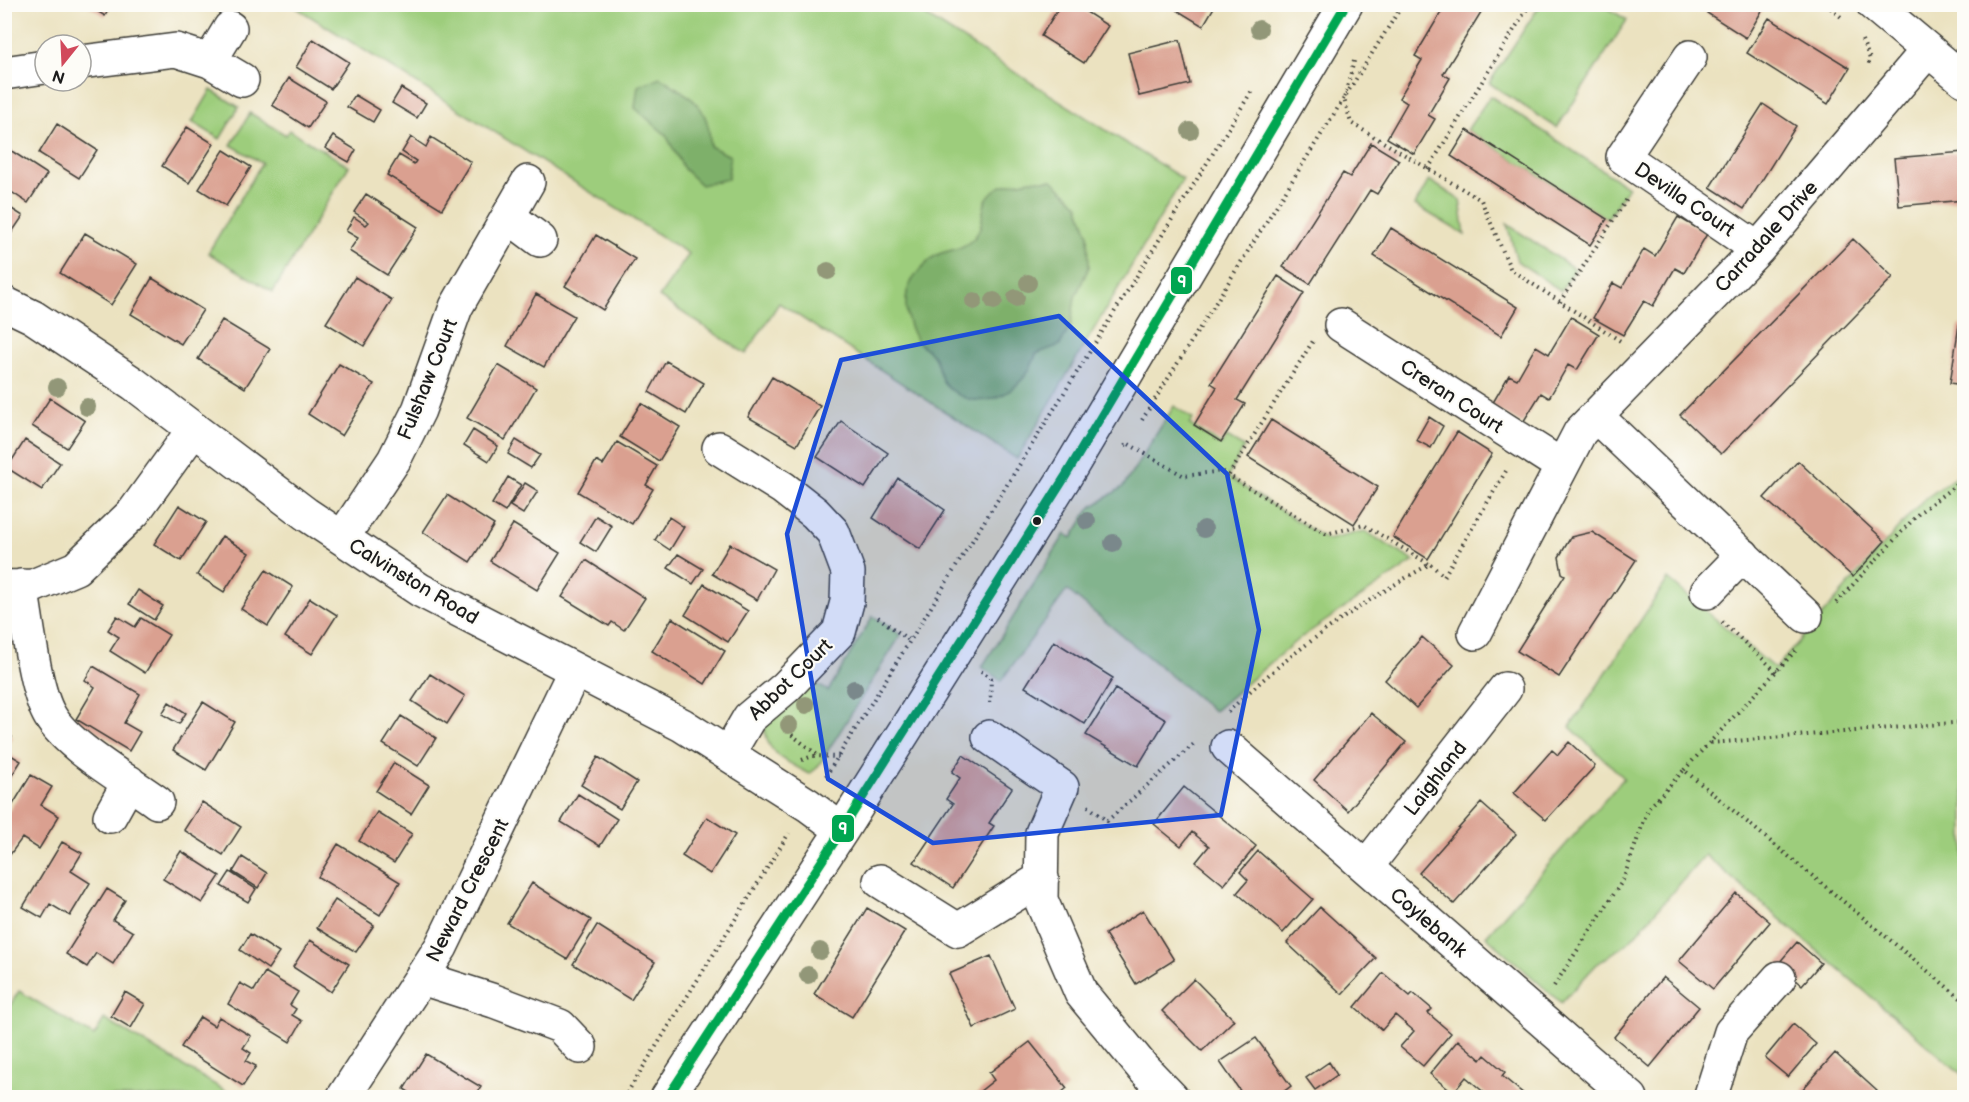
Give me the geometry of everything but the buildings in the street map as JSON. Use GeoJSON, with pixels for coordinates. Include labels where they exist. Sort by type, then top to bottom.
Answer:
{"type":"FeatureCollection","features":[{"type":"Feature","properties":{"kind":"street"},"geometry":{"type":"LineString","coordinates":[[667,1098],[842,830],[1065,477],[1346,4]]}},
{"type":"Feature","properties":{"kind":"street"},"geometry":{"type":"LineString","coordinates":[[1873,4],[1965,80]]}},
{"type":"Feature","properties":{"kind":"street"},"geometry":{"type":"LineString","coordinates":[[210,61],[230,28]]}},
{"type":"Feature","properties":{"kind":"street"},"geometry":{"type":"LineString","coordinates":[[93,60],[176,50],[210,61],[242,80]]}},
{"type":"Feature","properties":{"kind":"street","name":"Carradale Drive"},"geometry":{"type":"LineString","coordinates":[[1475,633],[1580,432],[1758,249],[1928,50]]}},
{"type":"Feature","properties":{"kind":"street","name":"Devilla Court"},"geometry":{"type":"LineString","coordinates":[[1690,57],[1623,157],[1758,249]]}},
{"type":"Feature","properties":{"kind":"street"},"geometry":{"type":"LineString","coordinates":[[4,73],[33,69]]}},
{"type":"Feature","properties":{"kind":"street","name":"Fulshaw Court"},"geometry":{"type":"LineString","coordinates":[[342,538],[394,460],[419,411],[456,307],[528,182]]}},
{"type":"Feature","properties":{"kind":"street"},"geometry":{"type":"LineString","coordinates":[[509,217],[540,240]]}},
{"type":"Feature","properties":{"kind":"street","name":"Calvinston Road"},"geometry":{"type":"LineString","coordinates":[[4,303],[33,317],[116,372],[342,538],[420,590],[574,672],[682,725],[808,805],[842,830]]}},
{"type":"Feature","properties":{"kind":"street","name":"Creran Court"},"geometry":{"type":"LineString","coordinates":[[1341,325],[1562,466]]}},
{"type":"Feature","properties":{"kind":"street"},"geometry":{"type":"LineString","coordinates":[[1596,416],[1806,616]]}},
{"type":"Feature","properties":{"kind":"street"},"geometry":{"type":"LineString","coordinates":[[157,802],[72,741],[49,716],[13,587],[33,586],[76,568],[134,512],[194,429]]}},
{"type":"Feature","properties":{"kind":"street","name":"Abbot Court"},"geometry":{"type":"LineString","coordinates":[[719,448],[783,488],[815,513],[833,532],[848,572],[847,602],[839,632],[786,687],[749,717],[728,754]]}},
{"type":"Feature","properties":{"kind":"street"},"geometry":{"type":"LineString","coordinates":[[1707,592],[1743,555]]}},
{"type":"Feature","properties":{"kind":"street","name":"Neward Crescent"},"geometry":{"type":"LineString","coordinates":[[343,1098],[441,947],[574,672]]}},
{"type":"Feature","properties":{"kind":"street","name":"Laighland"},"geometry":{"type":"LineString","coordinates":[[1366,867],[1505,689]]}},
{"type":"Feature","properties":{"kind":"street"},"geometry":{"type":"LineString","coordinates":[[989,737],[1062,787],[1042,833],[1041,900],[1082,993],[1143,1068],[1172,1098]]}},
{"type":"Feature","properties":{"kind":"street","name":"Coylebank"},"geometry":{"type":"LineString","coordinates":[[1228,747],[1630,1098]]}},
{"type":"Feature","properties":{"kind":"street"},"geometry":{"type":"LineString","coordinates":[[110,816],[129,782]]}},
{"type":"Feature","properties":{"kind":"street"},"geometry":{"type":"LineString","coordinates":[[880,881],[958,930],[1042,878]]}},
{"type":"Feature","properties":{"kind":"street"},"geometry":{"type":"LineString","coordinates":[[422,978],[494,1001],[560,1026],[580,1047]]}},
{"type":"Feature","properties":{"kind":"street"},"geometry":{"type":"LineString","coordinates":[[1710,1098],[1731,1032],[1779,978]]}},
{"type":"Feature","properties":{"kind":"path"},"geometry":{"type":"LineString","coordinates":[[1140,423],[1403,4]]}},
{"type":"Feature","properties":{"kind":"path"},"geometry":{"type":"LineString","coordinates":[[1428,169],[1530,4]]}},
{"type":"Feature","properties":{"kind":"path"},"geometry":{"type":"LineString","coordinates":[[1354,60],[1344,99],[1351,123],[1481,200],[1511,270],[1630,347]]}},
{"type":"Feature","properties":{"kind":"path"},"geometry":{"type":"LineString","coordinates":[[624,1098],[1258,81]]}},
{"type":"Feature","properties":{"kind":"path"},"geometry":{"type":"LineString","coordinates":[[1560,302],[1644,172]]}},
{"type":"Feature","properties":{"kind":"path"},"geometry":{"type":"LineString","coordinates":[[1229,475],[1328,317],[1341,325]]}},
{"type":"Feature","properties":{"kind":"path"},"geometry":{"type":"LineString","coordinates":[[1122,451],[1133,433]]}},
{"type":"Feature","properties":{"kind":"path"},"geometry":{"type":"LineString","coordinates":[[1127,443],[1184,476],[1221,471],[1326,534],[1364,525],[1430,564]]}},
{"type":"Feature","properties":{"kind":"path"},"geometry":{"type":"LineString","coordinates":[[1707,592],[1699,601],[1777,672]]}},
{"type":"Feature","properties":{"kind":"path"},"geometry":{"type":"LineString","coordinates":[[954,651],[991,678],[989,737]]}},
{"type":"Feature","properties":{"kind":"path"},"geometry":{"type":"LineString","coordinates":[[759,709],[820,757]]}},
{"type":"Feature","properties":{"kind":"path"},"geometry":{"type":"LineString","coordinates":[[1710,743],[1965,722]]}},
{"type":"Feature","properties":{"kind":"path"},"geometry":{"type":"LineString","coordinates":[[1536,1014],[1623,880],[1648,809],[1684,770],[1965,1001]]}},
{"type":"Feature","properties":{"kind":"highlighted area"},"geometry":{"type":"Polygon","coordinates":[[[1059,316],[1227,474],[1259,630],[1221,815],[933,843],[828,779],[787,534],[841,360],[1059,316]]]}},
{"type":"Feature","properties":{"kind":"green space"},"geometry":{"type":"Polygon","coordinates":[[[292,5],[909,5],[1183,179],[1017,459],[779,303],[746,354],[659,297],[689,254],[292,5]]]}},
{"type":"Feature","properties":{"kind":"green space"},"geometry":{"type":"Polygon","coordinates":[[[1540,5],[1603,5],[1627,20],[1557,128],[1489,83],[1540,5]]]}},
{"type":"Feature","properties":{"kind":"green space"},"geometry":{"type":"Polygon","coordinates":[[[660,77],[690,97],[703,112],[707,121],[710,146],[730,156],[728,179],[701,185],[684,169],[666,135],[635,108],[638,86],[660,77]]]}},
{"type":"Feature","properties":{"kind":"green space"},"geometry":{"type":"Polygon","coordinates":[[[211,90],[239,107],[220,139],[192,122],[211,90]]]}},
{"type":"Feature","properties":{"kind":"green space"},"geometry":{"type":"Polygon","coordinates":[[[1490,96],[1628,187],[1607,219],[1467,130],[1490,96]]]}},
{"type":"Feature","properties":{"kind":"green space"},"geometry":{"type":"Polygon","coordinates":[[[250,113],[286,135],[289,130],[349,166],[273,292],[208,253],[262,163],[231,145],[250,113]]]}},
{"type":"Feature","properties":{"kind":"green space"},"geometry":{"type":"Polygon","coordinates":[[[1031,180],[1052,180],[1078,204],[1088,234],[1089,267],[1075,297],[1071,325],[1060,345],[1036,354],[1022,380],[1011,390],[998,397],[971,400],[945,384],[933,355],[916,339],[907,317],[907,293],[915,276],[932,258],[960,248],[972,240],[980,227],[986,201],[996,189],[1003,185],[1031,180]]]}},
{"type":"Feature","properties":{"kind":"green space"},"geometry":{"type":"Polygon","coordinates":[[[1429,180],[1460,200],[1465,235],[1415,205],[1429,180]]]}},
{"type":"Feature","properties":{"kind":"green space"},"geometry":{"type":"Polygon","coordinates":[[[1507,224],[1575,269],[1561,291],[1517,261],[1507,224]]]}},
{"type":"Feature","properties":{"kind":"green space"},"geometry":{"type":"Polygon","coordinates":[[[1174,406],[1193,419],[1190,425],[1221,445],[1227,437],[1244,447],[1228,477],[1327,540],[1365,531],[1414,561],[1296,641],[1214,711],[1067,590],[1001,681],[982,667],[1065,534],[1072,538],[1090,508],[1123,487],[1174,406]]]}},
{"type":"Feature","properties":{"kind":"green space"},"geometry":{"type":"Polygon","coordinates":[[[1964,471],[1964,1076],[1705,855],[1630,941],[1596,965],[1561,1003],[1486,936],[1624,778],[1570,727],[1668,579],[1775,669],[1922,501],[1964,471]]]}},
{"type":"Feature","properties":{"kind":"green space"},"geometry":{"type":"Polygon","coordinates":[[[873,616],[901,635],[817,768],[809,774],[784,760],[773,750],[765,735],[764,724],[813,682],[828,691],[873,616]]]}},
{"type":"Feature","properties":{"kind":"green space"},"geometry":{"type":"Polygon","coordinates":[[[19,991],[94,1036],[104,1019],[236,1097],[5,1097],[5,1013],[19,991]]]}},
{"type":"Feature","properties":{"kind":"transit line","name":"9"},"geometry":{"type":"LineString","coordinates":[[667,1098],[842,830],[1065,477],[1346,4]]}}]}
